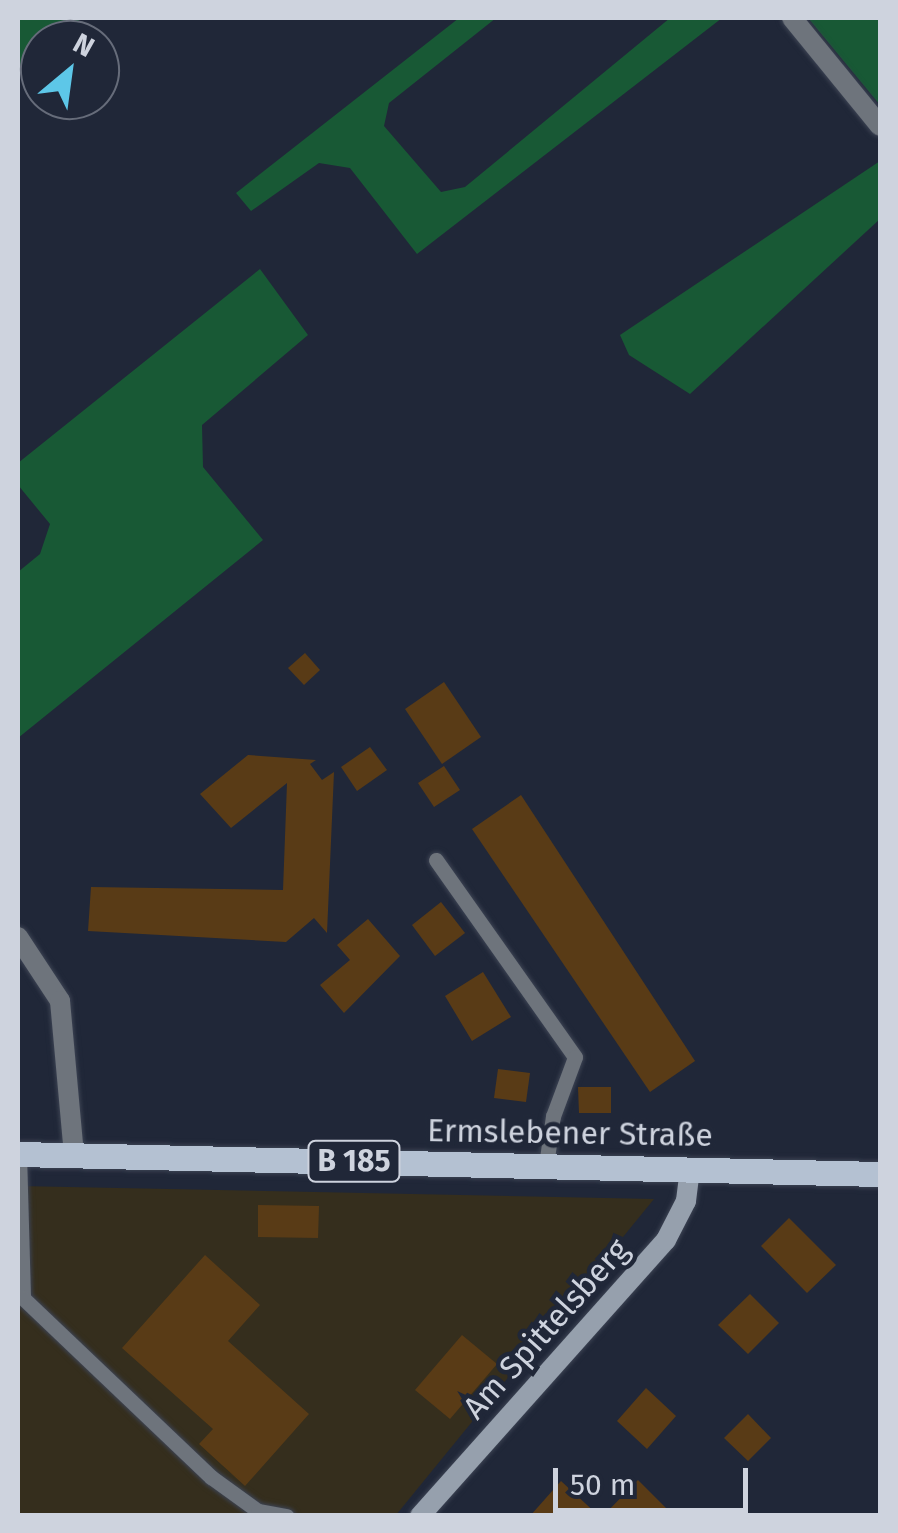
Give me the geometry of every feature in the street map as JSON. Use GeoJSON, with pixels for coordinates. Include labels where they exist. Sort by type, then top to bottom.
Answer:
{"type":"FeatureCollection","features":[{"type":"Feature","properties":{"kind":"main road","name":"Ermslebener Straße"},"geometry":{"type":"LineString","coordinates":[[18,1154],[880,1174]]}},
{"type":"Feature","properties":{"kind":"main road","name":"Am Spittelsberg"},"geometry":{"type":"LineString","coordinates":[[420,1516],[666,1240],[686,1201],[690,1168]]}},
{"type":"Feature","properties":{"kind":"street"},"geometry":{"type":"LineString","coordinates":[[792,18],[880,126]]}},
{"type":"Feature","properties":{"kind":"street"},"geometry":{"type":"LineString","coordinates":[[18,937],[60,1000],[74,1156]]}},
{"type":"Feature","properties":{"kind":"lane"},"geometry":{"type":"LineString","coordinates":[[436,860],[576,1057],[553,1116],[546,1165]]}},
{"type":"Feature","properties":{"kind":"lane"},"geometry":{"type":"LineString","coordinates":[[18,1154],[20,1301],[211,1476],[258,1511],[288,1516]]}},
{"type":"Feature","properties":{"kind":"shaded area"},"geometry":{"type":"Polygon","coordinates":[[[18,1186],[654,1199],[396,1515],[18,1516],[18,1186]]]}},
{"type":"Feature","properties":{"kind":"green space"},"geometry":{"type":"Polygon","coordinates":[[[18,18],[82,18],[20,20],[18,68],[18,18]]]}},
{"type":"Feature","properties":{"kind":"green space"},"geometry":{"type":"Polygon","coordinates":[[[459,18],[496,18],[389,103],[384,126],[441,192],[465,187],[670,18],[722,18],[417,254],[350,168],[319,163],[251,211],[236,193],[459,18]]]}},
{"type":"Feature","properties":{"kind":"green space"},"geometry":{"type":"Polygon","coordinates":[[[808,18],[880,18],[880,105],[808,18]]]}},
{"type":"Feature","properties":{"kind":"green space"},"geometry":{"type":"Polygon","coordinates":[[[880,161],[880,219],[690,394],[629,355],[620,335],[880,161]]]}},
{"type":"Feature","properties":{"kind":"green space"},"geometry":{"type":"Polygon","coordinates":[[[260,269],[308,335],[202,425],[203,467],[263,540],[18,738],[18,572],[40,554],[50,524],[18,485],[18,463],[260,269]]]}},
{"type":"Feature","properties":{"kind":"building"},"geometry":{"type":"Polygon","coordinates":[[[305,653],[320,670],[304,685],[288,668],[305,653]]]}},
{"type":"Feature","properties":{"kind":"building"},"geometry":{"type":"Polygon","coordinates":[[[444,682],[481,737],[442,764],[405,709],[444,682]]]}},
{"type":"Feature","properties":{"kind":"building"},"geometry":{"type":"Polygon","coordinates":[[[370,747],[387,770],[357,791],[341,767],[370,747]]]}},
{"type":"Feature","properties":{"kind":"building"},"geometry":{"type":"Polygon","coordinates":[[[248,755],[316,760],[310,764],[322,780],[334,772],[327,933],[314,918],[286,942],[88,931],[91,887],[283,890],[287,783],[231,828],[200,794],[248,755]]]}},
{"type":"Feature","properties":{"kind":"building"},"geometry":{"type":"Polygon","coordinates":[[[444,766],[460,790],[434,807],[418,783],[444,766]]]}},
{"type":"Feature","properties":{"kind":"building"},"geometry":{"type":"Polygon","coordinates":[[[521,795],[695,1061],[650,1092],[472,829],[521,795]]]}},
{"type":"Feature","properties":{"kind":"building"},"geometry":{"type":"Polygon","coordinates":[[[441,902],[465,933],[435,956],[412,925],[441,902]]]}},
{"type":"Feature","properties":{"kind":"building"},"geometry":{"type":"Polygon","coordinates":[[[368,919],[400,956],[344,1013],[320,985],[350,960],[337,945],[368,919]]]}},
{"type":"Feature","properties":{"kind":"building"},"geometry":{"type":"Polygon","coordinates":[[[483,972],[511,1017],[472,1041],[445,996],[483,972]]]}},
{"type":"Feature","properties":{"kind":"building"},"geometry":{"type":"Polygon","coordinates":[[[498,1069],[530,1073],[526,1102],[494,1098],[498,1069]]]}},
{"type":"Feature","properties":{"kind":"building"},"geometry":{"type":"Polygon","coordinates":[[[578,1087],[611,1087],[611,1113],[579,1113],[578,1087]]]}},
{"type":"Feature","properties":{"kind":"building"},"geometry":{"type":"Polygon","coordinates":[[[258,1205],[319,1206],[318,1238],[258,1237],[258,1205]]]}},
{"type":"Feature","properties":{"kind":"building"},"geometry":{"type":"Polygon","coordinates":[[[789,1218],[836,1265],[807,1293],[761,1246],[789,1218]]]}},
{"type":"Feature","properties":{"kind":"building"},"geometry":{"type":"Polygon","coordinates":[[[205,1255],[260,1305],[228,1341],[309,1414],[245,1486],[199,1444],[213,1429],[122,1348],[205,1255]]]}},
{"type":"Feature","properties":{"kind":"building"},"geometry":{"type":"Polygon","coordinates":[[[750,1294],[779,1323],[748,1354],[718,1325],[750,1294]]]}},
{"type":"Feature","properties":{"kind":"building"},"geometry":{"type":"Polygon","coordinates":[[[462,1335],[497,1364],[450,1419],[415,1390],[462,1335]]]}},
{"type":"Feature","properties":{"kind":"building"},"geometry":{"type":"Polygon","coordinates":[[[646,1388],[676,1416],[647,1449],[617,1421],[646,1388]]]}},
{"type":"Feature","properties":{"kind":"building"},"geometry":{"type":"Polygon","coordinates":[[[748,1414],[771,1438],[748,1461],[724,1438],[748,1414]]]}},
{"type":"Feature","properties":{"kind":"building"},"geometry":{"type":"Polygon","coordinates":[[[638,1480],[674,1516],[603,1516],[638,1480]]]}},
{"type":"Feature","properties":{"kind":"building"},"geometry":{"type":"Polygon","coordinates":[[[561,1481],[599,1516],[530,1516],[561,1481]]]}}]}
